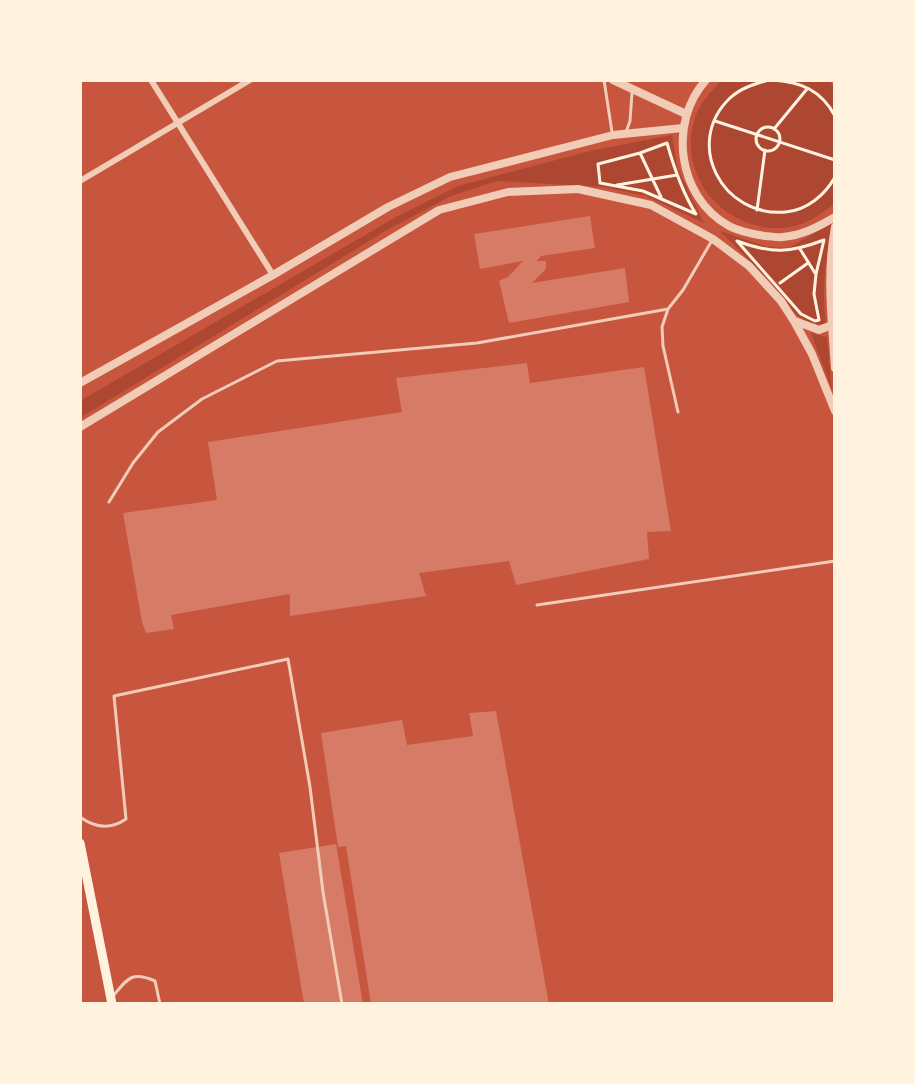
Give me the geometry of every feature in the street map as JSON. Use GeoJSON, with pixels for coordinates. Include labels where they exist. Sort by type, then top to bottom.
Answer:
{"type":"FeatureCollection","features":[{"type":"Feature","properties":{"kind":"main road"},"geometry":{"type":"LineString","coordinates":[[80,843],[112,1001]]}},
{"type":"Feature","properties":{"kind":"street"},"geometry":{"type":"LineString","coordinates":[[151,80],[273,275]]}},
{"type":"Feature","properties":{"kind":"street"},"geometry":{"type":"LineString","coordinates":[[80,181],[250,80]]}},
{"type":"Feature","properties":{"kind":"street"},"geometry":{"type":"LineString","coordinates":[[613,80],[686,114]]}},
{"type":"Feature","properties":{"kind":"street"},"geometry":{"type":"LineString","coordinates":[[706,80],[697,90],[686,114],[682,153],[688,178],[715,216],[729,226],[751,234],[781,237],[811,231],[835,217]]}},
{"type":"Feature","properties":{"kind":"street"},"geometry":{"type":"LineString","coordinates":[[80,383],[388,207],[450,177],[613,135],[683,128]]}},
{"type":"Feature","properties":{"kind":"street"},"geometry":{"type":"LineString","coordinates":[[80,427],[439,210],[508,192],[578,189],[651,205],[713,239],[749,266],[781,301],[794,321],[812,354],[835,411]]}},
{"type":"Feature","properties":{"kind":"street"},"geometry":{"type":"LineString","coordinates":[[713,239],[723,222]]}},
{"type":"Feature","properties":{"kind":"street"},"geometry":{"type":"LineString","coordinates":[[835,227],[829,279],[835,368]]}},
{"type":"Feature","properties":{"kind":"street"},"geometry":{"type":"LineString","coordinates":[[794,321],[819,330],[832,325]]}},
{"type":"Feature","properties":{"kind":"lane"},"geometry":{"type":"LineString","coordinates":[[604,80],[613,135]]}},
{"type":"Feature","properties":{"kind":"lane"},"geometry":{"type":"LineString","coordinates":[[626,134],[632,89]]}},
{"type":"Feature","properties":{"kind":"lane"},"geometry":{"type":"LineString","coordinates":[[678,412],[663,346],[662,327],[668,309],[713,239]]}},
{"type":"Feature","properties":{"kind":"lane"},"geometry":{"type":"LineString","coordinates":[[109,502],[133,463],[158,432],[202,399],[277,361],[477,343],[668,309]]}},
{"type":"Feature","properties":{"kind":"lane"},"geometry":{"type":"LineString","coordinates":[[537,605],[835,561]]}},
{"type":"Feature","properties":{"kind":"lane"},"geometry":{"type":"LineString","coordinates":[[80,817],[88,823],[106,828],[117,826],[126,819],[114,696],[288,659],[342,1004]]}},
{"type":"Feature","properties":{"kind":"lane"},"geometry":{"type":"LineString","coordinates":[[112,1001],[124,984],[137,975],[155,981],[160,1004]]}},
{"type":"Feature","properties":{"kind":"path"},"geometry":{"type":"LineString","coordinates":[[835,116],[830,106],[808,88],[792,81],[771,80],[748,86],[729,99],[715,121],[710,139],[711,162],[719,181],[733,198],[757,210],[773,213],[794,211],[813,202],[829,188],[835,177]]}},
{"type":"Feature","properties":{"kind":"path"},"geometry":{"type":"LineString","coordinates":[[774,129],[808,88]]}},
{"type":"Feature","properties":{"kind":"path"},"geometry":{"type":"LineString","coordinates":[[715,121],[835,160]]}},
{"type":"Feature","properties":{"kind":"path"},"geometry":{"type":"LineString","coordinates":[[764,127],[774,129],[779,142],[774,149],[765,150],[757,144],[756,135],[764,127]]}},
{"type":"Feature","properties":{"kind":"path"},"geometry":{"type":"LineString","coordinates":[[667,143],[686,198],[696,214],[643,191],[600,183],[598,164],[640,153],[667,143]]}},
{"type":"Feature","properties":{"kind":"path"},"geometry":{"type":"LineString","coordinates":[[757,210],[765,150]]}},
{"type":"Feature","properties":{"kind":"path"},"geometry":{"type":"LineString","coordinates":[[640,153],[663,200]]}},
{"type":"Feature","properties":{"kind":"path"},"geometry":{"type":"LineString","coordinates":[[615,186],[677,175]]}},
{"type":"Feature","properties":{"kind":"path"},"geometry":{"type":"LineString","coordinates":[[824,240],[816,274],[814,294],[819,320],[815,321],[801,314],[737,241],[759,250],[800,249],[824,240]]}},
{"type":"Feature","properties":{"kind":"path"},"geometry":{"type":"LineString","coordinates":[[800,249],[816,274]]}},
{"type":"Feature","properties":{"kind":"path"},"geometry":{"type":"LineString","coordinates":[[777,285],[808,263]]}},
{"type":"Feature","properties":{"kind":"shaded area"},"geometry":{"type":"Polygon","coordinates":[[[722,80],[828,80],[835,87],[833,205],[803,223],[783,228],[762,227],[742,221],[711,197],[700,181],[693,162],[691,142],[699,109],[722,80]]]}},
{"type":"Feature","properties":{"kind":"shaded area"},"geometry":{"type":"Polygon","coordinates":[[[672,135],[677,167],[704,223],[646,196],[604,187],[497,181],[451,196],[387,230],[80,418],[80,401],[396,217],[458,186],[590,151],[672,135]]]}},
{"type":"Feature","properties":{"kind":"shaded area"},"geometry":{"type":"Polygon","coordinates":[[[832,222],[824,285],[826,324],[808,324],[791,310],[768,279],[720,231],[768,247],[789,248],[832,222]]]}},
{"type":"Feature","properties":{"kind":"shaded area"},"geometry":{"type":"Polygon","coordinates":[[[811,333],[827,337],[832,390],[811,333]]]}},
{"type":"Feature","properties":{"kind":"building"},"geometry":{"type":"Polygon","coordinates":[[[590,216],[595,248],[541,256],[537,261],[546,261],[546,269],[532,283],[625,268],[629,302],[509,323],[499,281],[508,277],[523,261],[480,269],[474,234],[590,216]]]}},
{"type":"Feature","properties":{"kind":"building"},"geometry":{"type":"Polygon","coordinates":[[[527,363],[530,383],[644,367],[671,531],[647,532],[649,559],[516,585],[509,561],[419,573],[426,596],[290,616],[290,594],[171,615],[174,629],[146,633],[123,513],[217,500],[208,442],[402,412],[396,378],[527,363]]]}},
{"type":"Feature","properties":{"kind":"building"},"geometry":{"type":"Polygon","coordinates":[[[496,711],[549,1004],[371,1004],[346,846],[338,847],[321,733],[402,720],[407,745],[473,736],[469,713],[496,711]]]}},
{"type":"Feature","properties":{"kind":"building"},"geometry":{"type":"Polygon","coordinates":[[[336,844],[363,1004],[304,1004],[279,853],[336,844]]]}}]}
